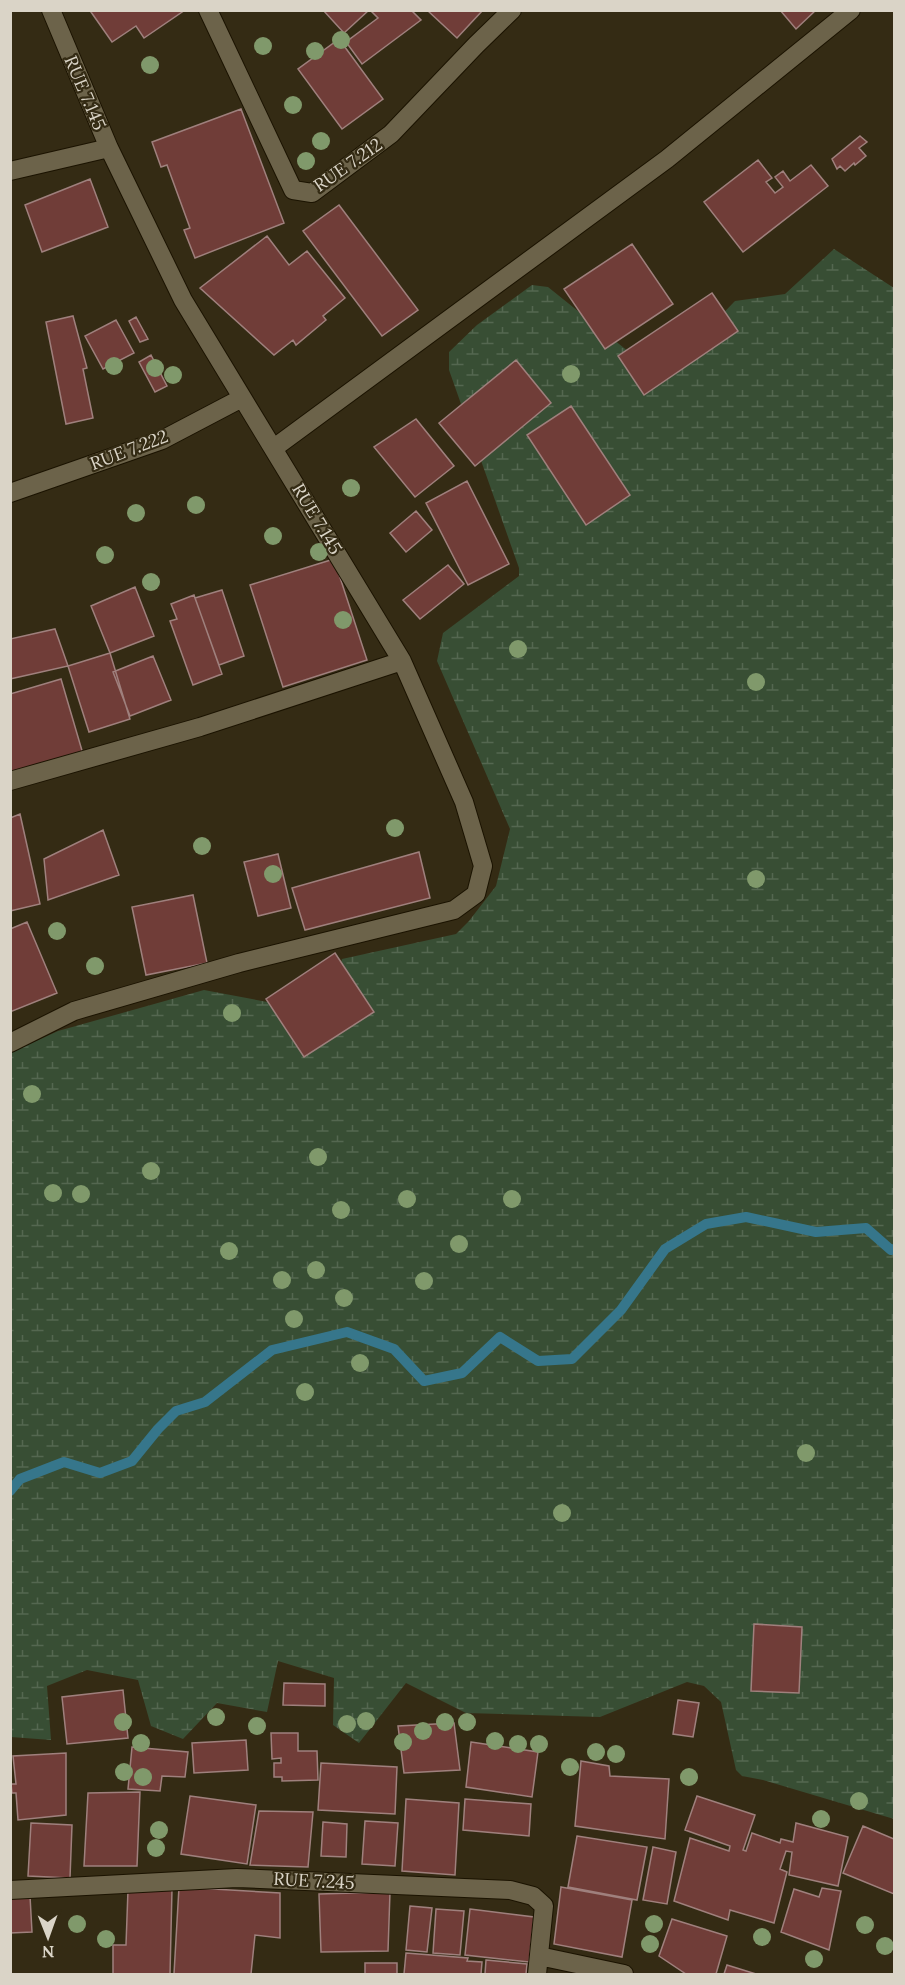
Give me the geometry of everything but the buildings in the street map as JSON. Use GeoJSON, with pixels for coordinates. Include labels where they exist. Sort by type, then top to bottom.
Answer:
{"type":"FeatureCollection","features":[{"type":"Feature","properties":{"kind":"street","name":"RUE 7.145"},"geometry":{"type":"LineString","coordinates":[[10,1043],[74,1011],[239,963],[454,910],[476,894],[483,866],[464,802],[402,661],[183,300],[109,148],[51,10]]}},
{"type":"Feature","properties":{"kind":"street","name":"RUE 7.212"},"geometry":{"type":"LineString","coordinates":[[208,10],[293,190],[312,193],[392,134],[512,10]]}},
{"type":"Feature","properties":{"kind":"street"},"geometry":{"type":"LineString","coordinates":[[274,448],[667,159],[851,10]]}},
{"type":"Feature","properties":{"kind":"street"},"geometry":{"type":"LineString","coordinates":[[10,171],[109,148]]}},
{"type":"Feature","properties":{"kind":"street","name":"RUE 7.222"},"geometry":{"type":"LineString","coordinates":[[10,493],[162,440],[242,398]]}},
{"type":"Feature","properties":{"kind":"street"},"geometry":{"type":"LineString","coordinates":[[10,781],[200,727],[402,661]]}},
{"type":"Feature","properties":{"kind":"street","name":"RUE 7.245"},"geometry":{"type":"LineString","coordinates":[[10,1890],[237,1878],[510,1890],[533,1896],[544,1906],[538,1965]]}},
{"type":"Feature","properties":{"kind":"street"},"geometry":{"type":"LineString","coordinates":[[538,1965],[624,1974]]}},
{"type":"Feature","properties":{"kind":"green space"},"geometry":{"type":"Polygon","coordinates":[[[834,249],[894,288],[894,1819],[763,1780],[742,1776],[736,1770],[721,1702],[704,1686],[687,1682],[600,1717],[466,1713],[406,1683],[359,1743],[333,1725],[334,1678],[278,1661],[267,1712],[217,1703],[183,1739],[151,1726],[138,1680],[87,1670],[47,1686],[51,1740],[11,1737],[10,1053],[58,1031],[204,990],[299,1008],[334,991],[342,959],[456,934],[496,886],[510,829],[437,661],[443,633],[519,576],[519,568],[449,370],[449,352],[477,325],[532,285],[548,287],[639,360],[673,365],[735,301],[785,294],[834,249]]]}},
{"type":"Feature","properties":{"kind":"waterway"},"geometry":{"type":"LineString","coordinates":[[10,1491],[20,1479],[64,1462],[100,1473],[132,1461],[176,1411],[205,1402],[272,1350],[347,1332],[394,1349],[424,1381],[462,1373],[500,1337],[538,1361],[572,1359],[621,1310],[665,1249],[706,1224],[746,1217],[816,1232],[866,1228],[891,1250],[894,1249]]}}]}
